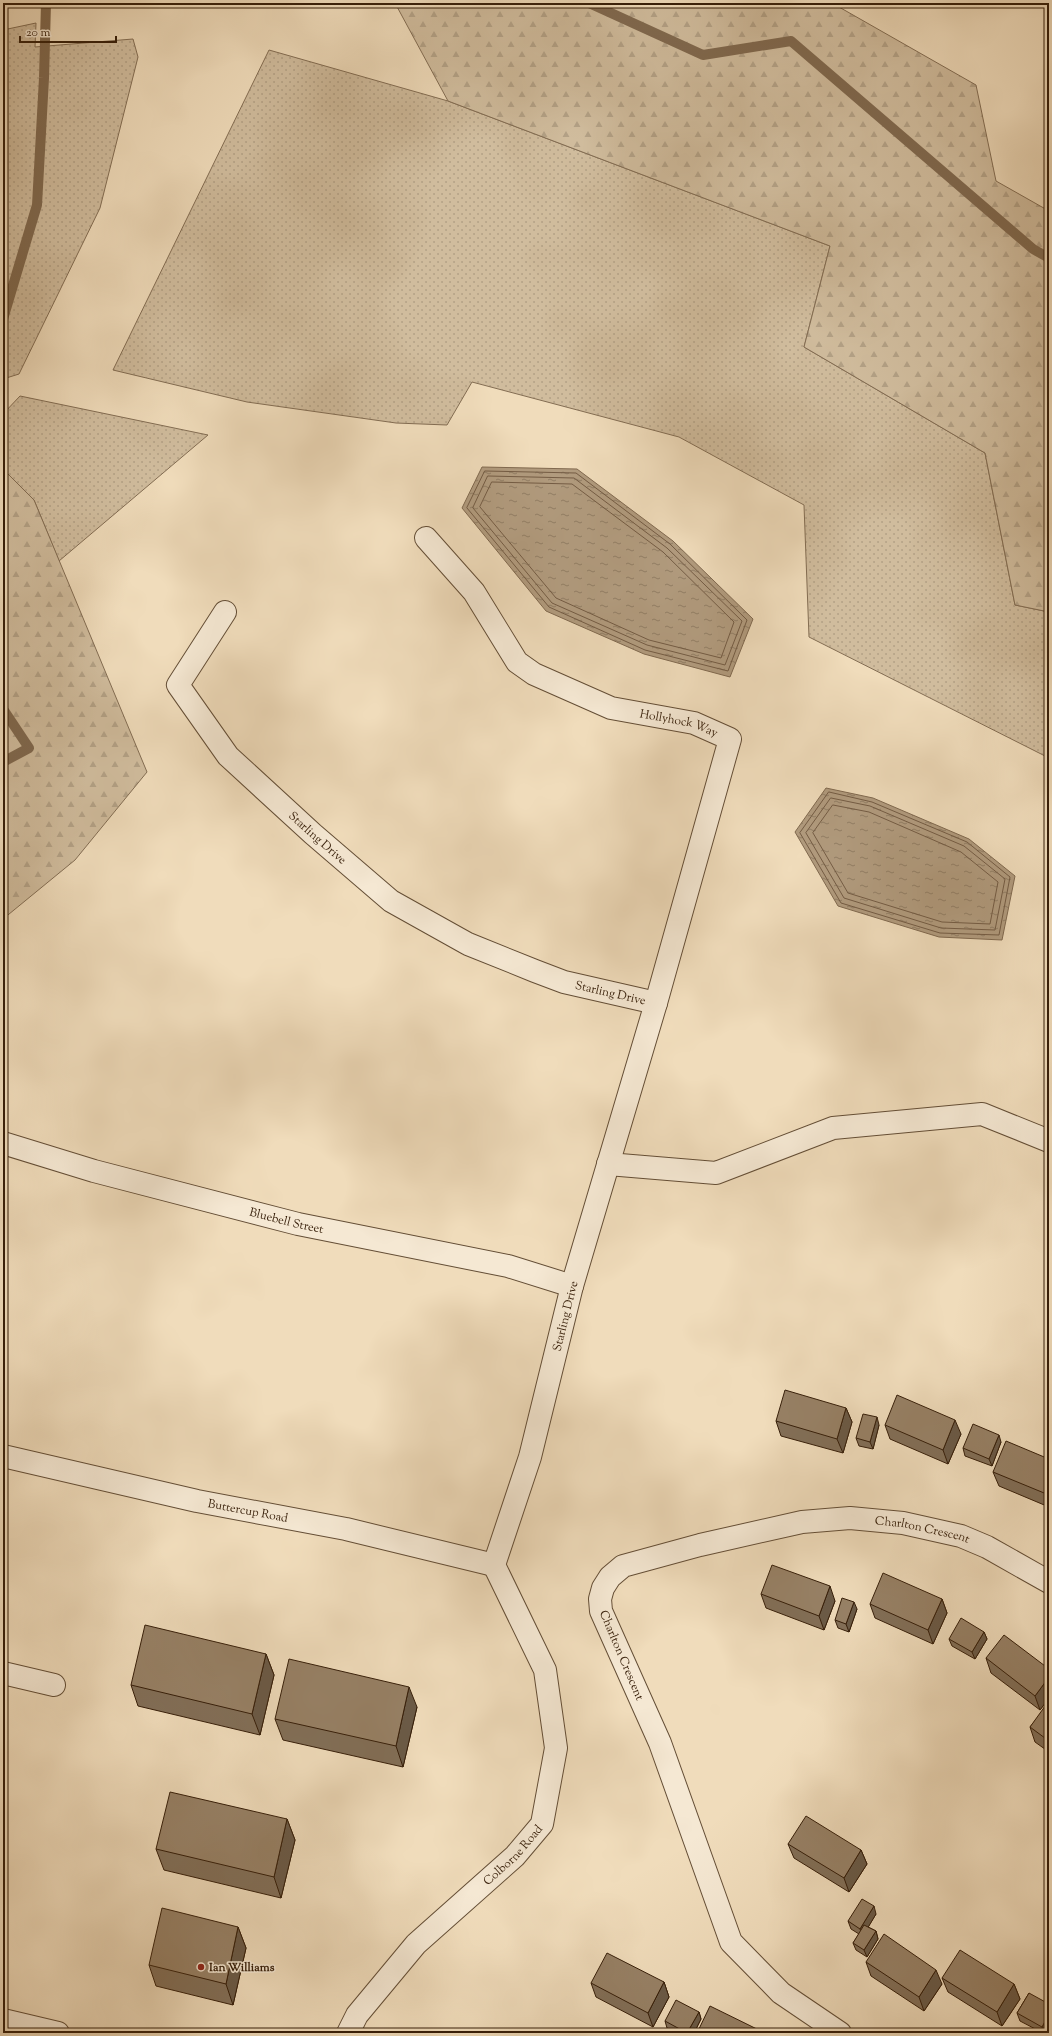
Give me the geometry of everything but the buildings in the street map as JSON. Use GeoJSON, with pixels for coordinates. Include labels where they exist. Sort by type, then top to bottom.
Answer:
{"type":"FeatureCollection","features":[{"type":"Feature","properties":{"kind":"street","name":"Hollyhock Way"},"geometry":{"type":"LineString","coordinates":[[426,538],[474,592],[517,662],[534,674],[611,708],[694,723],[730,740],[656,1003]]}},
{"type":"Feature","properties":{"kind":"street","name":"Starling Drive"},"geometry":{"type":"LineString","coordinates":[[225,612],[178,685],[228,756],[312,834],[391,901],[468,944],[564,982],[656,1003],[572,1286],[530,1457],[494,1565]]}},
{"type":"Feature","properties":{"kind":"street"},"geometry":{"type":"LineString","coordinates":[[608,1164],[716,1173],[833,1128],[982,1114],[1049,1141]]}},
{"type":"Feature","properties":{"kind":"street","name":"Bluebell Street"},"geometry":{"type":"LineString","coordinates":[[3,1143],[94,1171],[291,1222],[508,1266],[572,1286]]}},
{"type":"Feature","properties":{"kind":"street","name":"Buttercup Road"},"geometry":{"type":"LineString","coordinates":[[3,1456],[197,1502],[346,1529],[494,1565]]}},
{"type":"Feature","properties":{"kind":"street","name":"Charlton Crescent"},"geometry":{"type":"LineString","coordinates":[[840,2033],[781,1993],[731,1942],[660,1743],[601,1611],[600,1599],[603,1588],[610,1577],[623,1566],[700,1544],[802,1522],[850,1518],[903,1523],[961,1536],[987,1547],[1049,1582]]}},
{"type":"Feature","properties":{"kind":"street","name":"Colborne Road"},"geometry":{"type":"LineString","coordinates":[[348,2033],[357,2015],[416,1944],[515,1856],[542,1824],[556,1748],[545,1670],[494,1565]]}},
{"type":"Feature","properties":{"kind":"street"},"geometry":{"type":"LineString","coordinates":[[3,1673],[54,1686]]}},
{"type":"Feature","properties":{"kind":"street"},"geometry":{"type":"LineString","coordinates":[[3,2020],[58,2033]]}},
{"type":"Feature","properties":{"kind":"green space"},"geometry":{"type":"Polygon","coordinates":[[[395,3],[832,3],[976,85],[996,181],[1049,211],[1049,612],[1015,605],[985,453],[804,347],[830,246],[448,101],[395,3]]]}},
{"type":"Feature","properties":{"kind":"green space"},"geometry":{"type":"Polygon","coordinates":[[[36,23],[35,47],[133,39],[138,57],[100,208],[19,374],[3,379],[3,30],[36,23]]]}},
{"type":"Feature","properties":{"kind":"green space"},"geometry":{"type":"Polygon","coordinates":[[[269,50],[448,101],[830,246],[804,347],[985,453],[1015,605],[1049,612],[1049,758],[809,637],[804,505],[679,437],[472,382],[447,425],[396,423],[247,402],[113,370],[269,50]]]}},
{"type":"Feature","properties":{"kind":"green space"},"geometry":{"type":"Polygon","coordinates":[[[20,396],[208,435],[59,561],[34,500],[3,469],[3,414],[20,396]]]}},
{"type":"Feature","properties":{"kind":"green space"},"geometry":{"type":"Polygon","coordinates":[[[3,469],[34,500],[147,772],[75,860],[3,919],[3,469]]]}},
{"type":"Feature","properties":{"kind":"water"},"geometry":{"type":"Polygon","coordinates":[[[482,467],[577,469],[673,541],[753,619],[730,677],[644,654],[546,611],[462,508],[482,467]]]}},
{"type":"Feature","properties":{"kind":"water"},"geometry":{"type":"Polygon","coordinates":[[[826,788],[873,798],[969,839],[1015,876],[1002,940],[939,937],[838,906],[795,832],[826,788]]]}},
{"type":"Feature","properties":{"kind":"waterway"},"geometry":{"type":"LineString","coordinates":[[3,319],[37,205],[44,78],[46,3]]}},
{"type":"Feature","properties":{"kind":"waterway"},"geometry":{"type":"LineString","coordinates":[[589,3],[703,55],[791,41],[1033,249],[1049,258]]}},
{"type":"Feature","properties":{"kind":"waterway"},"geometry":{"type":"LineString","coordinates":[[3,709],[29,748],[3,762]]}},
{"type":"Feature","properties":{"kind":"place","name":"Ian Williams"},"geometry":{"type":"Point","coordinates":[201,1967]}}]}
